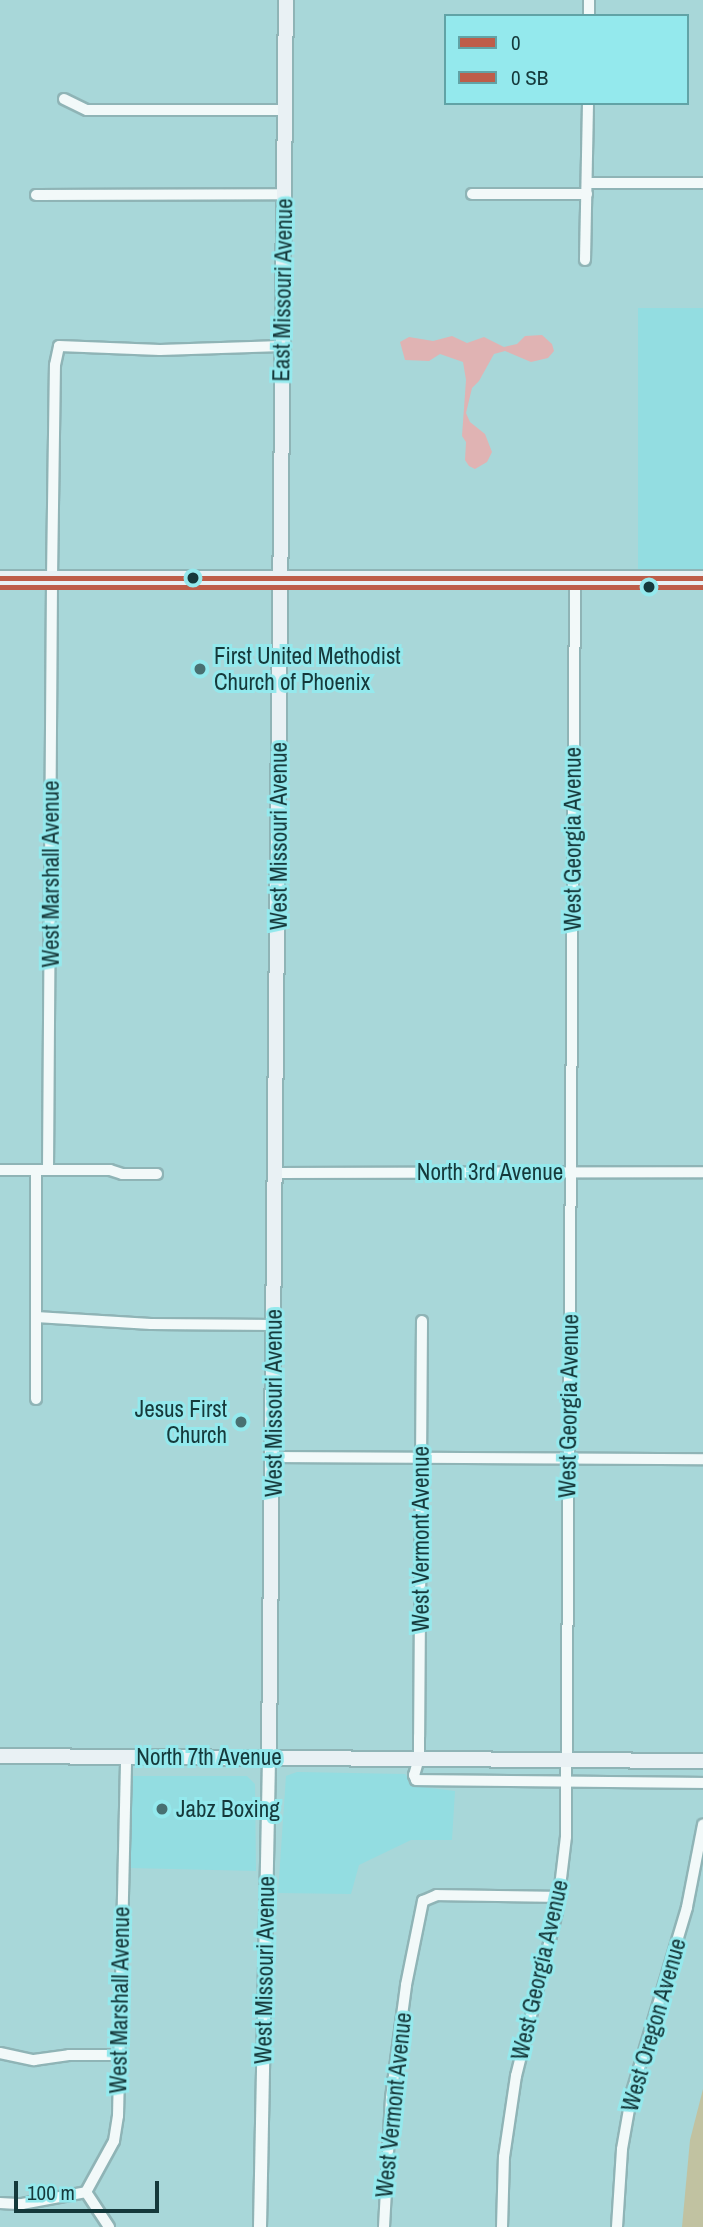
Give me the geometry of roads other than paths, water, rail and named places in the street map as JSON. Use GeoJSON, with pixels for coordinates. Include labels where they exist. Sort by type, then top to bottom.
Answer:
{"type":"FeatureCollection","features":[{"type":"Feature","properties":{"kind":"main road","name":"East Missouri Avenue"},"geometry":{"type":"LineString","coordinates":[[279,579],[286,0]]}},
{"type":"Feature","properties":{"kind":"main road"},"geometry":{"type":"LineString","coordinates":[[0,578],[703,578]]}},
{"type":"Feature","properties":{"kind":"main road","name":"West Missouri Avenue"},"geometry":{"type":"LineString","coordinates":[[269,1757],[274,1457],[279,579]]}},
{"type":"Feature","properties":{"kind":"main road","name":"North 7th Avenue"},"geometry":{"type":"LineString","coordinates":[[0,1756],[703,1760]]}},
{"type":"Feature","properties":{"kind":"street"},"geometry":{"type":"LineString","coordinates":[[64,99],[87,110],[285,110]]}},
{"type":"Feature","properties":{"kind":"street"},"geometry":{"type":"LineString","coordinates":[[585,260],[588,105]]}},
{"type":"Feature","properties":{"kind":"street"},"geometry":{"type":"LineString","coordinates":[[472,194],[703,183]]}},
{"type":"Feature","properties":{"kind":"street"},"geometry":{"type":"LineString","coordinates":[[36,195],[284,194]]}},
{"type":"Feature","properties":{"kind":"street","name":"West Marshall Avenue"},"geometry":{"type":"LineString","coordinates":[[48,1170],[52,578],[55,365],[59,346],[160,350],[282,346]]}},
{"type":"Feature","properties":{"kind":"street","name":"West Georgia Avenue"},"geometry":{"type":"LineString","coordinates":[[502,2227],[504,2157],[516,2076],[559,1897],[567,1783],[575,578]]}},
{"type":"Feature","properties":{"kind":"street"},"geometry":{"type":"LineString","coordinates":[[0,1170],[157,1174]]}},
{"type":"Feature","properties":{"kind":"street"},"geometry":{"type":"LineString","coordinates":[[36,1170],[36,1399]]}},
{"type":"Feature","properties":{"kind":"street","name":"North 3rd Avenue"},"geometry":{"type":"LineString","coordinates":[[276,1173],[703,1172]]}},
{"type":"Feature","properties":{"kind":"street"},"geometry":{"type":"LineString","coordinates":[[36,1317],[151,1324],[275,1325]]}},
{"type":"Feature","properties":{"kind":"street","name":"West Vermont Avenue"},"geometry":{"type":"LineString","coordinates":[[419,1758],[422,1321]]}},
{"type":"Feature","properties":{"kind":"street"},"geometry":{"type":"LineString","coordinates":[[274,1457],[703,1460]]}},
{"type":"Feature","properties":{"kind":"street","name":"West Marshall Avenue"},"geometry":{"type":"LineString","coordinates":[[86,2192],[114,2141],[119,2054],[125,1757]]}},
{"type":"Feature","properties":{"kind":"street","name":"West Missouri Avenue"},"geometry":{"type":"LineString","coordinates":[[260,2227],[269,1757]]}},
{"type":"Feature","properties":{"kind":"street"},"geometry":{"type":"LineString","coordinates":[[419,1758],[414,1774],[419,1782],[703,1783]]}},
{"type":"Feature","properties":{"kind":"street","name":"West Oregon Avenue"},"geometry":{"type":"LineString","coordinates":[[617,2227],[619,2180],[632,2092],[687,1908],[703,1825]]}},
{"type":"Feature","properties":{"kind":"street","name":"West Vermont Avenue"},"geometry":{"type":"LineString","coordinates":[[384,2227],[391,2098],[406,1985],[423,1901],[437,1895],[559,1897]]}},
{"type":"Feature","properties":{"kind":"street"},"geometry":{"type":"LineString","coordinates":[[0,2053],[34,2060],[69,2055],[119,2054]]}},
{"type":"Feature","properties":{"kind":"street"},"geometry":{"type":"LineString","coordinates":[[0,2203],[22,2204],[86,2192],[109,2227]]}},
{"type":"Feature","properties":{"kind":"place","name":"First United Methodist Church of Phoenix"},"geometry":{"type":"Point","coordinates":[200,669]}},
{"type":"Feature","properties":{"kind":"place","name":"Jesus First Church"},"geometry":{"type":"Point","coordinates":[241,1422]}},
{"type":"Feature","properties":{"kind":"place","name":"Jabz Boxing"},"geometry":{"type":"Point","coordinates":[162,1809]}}]}
